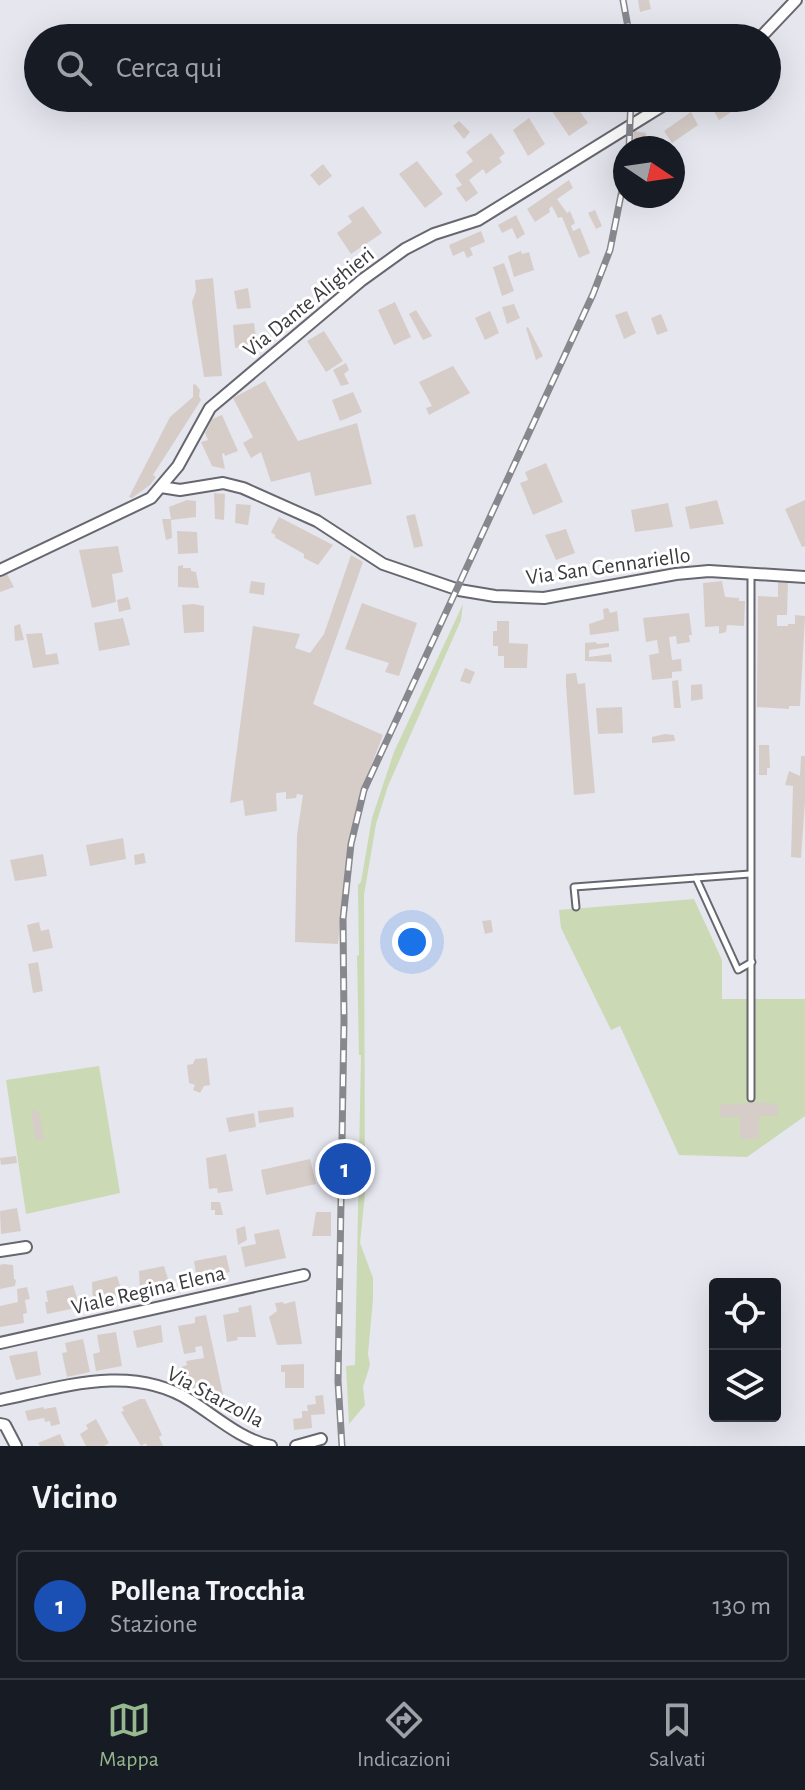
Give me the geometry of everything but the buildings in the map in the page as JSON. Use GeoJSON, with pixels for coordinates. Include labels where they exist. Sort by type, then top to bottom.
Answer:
{"type":"FeatureCollection","features":[{"type":"Feature","properties":{"kind":"street"},"geometry":{"type":"LineString","coordinates":[[773,24],[796,0]]}},
{"type":"Feature","properties":{"kind":"street","name":"Via Dante Alighieri"},"geometry":{"type":"LineString","coordinates":[[0,570],[151,498],[178,466],[210,408],[362,280],[405,249],[434,234],[478,220],[652,112]]}},
{"type":"Feature","properties":{"kind":"street","name":"Via San Gennariello"},"geometry":{"type":"LineString","coordinates":[[161,487],[180,490],[223,483],[243,488],[317,521],[383,564],[459,590],[495,596],[544,598],[709,571],[805,577]]}},
{"type":"Feature","properties":{"kind":"street"},"geometry":{"type":"LineString","coordinates":[[0,1251],[26,1247]]}},
{"type":"Feature","properties":{"kind":"street","name":"Viale Regina Elena"},"geometry":{"type":"LineString","coordinates":[[0,1343],[304,1275]]}},
{"type":"Feature","properties":{"kind":"street","name":"Via Starzolla"},"geometry":{"type":"LineString","coordinates":[[0,1400],[85,1382],[117,1379],[143,1381],[189,1400],[253,1442],[271,1446]]}},
{"type":"Feature","properties":{"kind":"street"},"geometry":{"type":"LineString","coordinates":[[0,1424],[5,1425],[16,1446]]}},
{"type":"Feature","properties":{"kind":"street"},"geometry":{"type":"LineString","coordinates":[[296,1446],[321,1439]]}},
{"type":"Feature","properties":{"kind":"lane"},"geometry":{"type":"LineString","coordinates":[[751,574],[751,1098]]}},
{"type":"Feature","properties":{"kind":"lane"},"geometry":{"type":"LineString","coordinates":[[576,907],[574,887],[750,874]]}},
{"type":"Feature","properties":{"kind":"lane"},"geometry":{"type":"LineString","coordinates":[[696,878],[738,970],[752,962]]}},
{"type":"Feature","properties":{"kind":"green space"},"geometry":{"type":"Polygon","coordinates":[[[463,604],[461,620],[388,786],[376,824],[364,895],[365,1193],[360,1243],[373,1278],[373,1299],[368,1354],[370,1365],[363,1387],[365,1405],[349,1424],[346,1366],[355,1365],[361,1055],[358,885],[372,818],[394,752],[463,604]]]}},
{"type":"Feature","properties":{"kind":"green space"},"geometry":{"type":"Polygon","coordinates":[[[694,899],[722,960],[722,999],[805,999],[805,1116],[747,1157],[679,1155],[620,1026],[611,1030],[561,928],[559,910],[694,899]]]}},
{"type":"Feature","properties":{"kind":"green space"},"geometry":{"type":"Polygon","coordinates":[[[99,1066],[120,1193],[26,1214],[6,1080],[99,1066]]]}},
{"type":"Feature","properties":{"kind":"railway"},"geometry":{"type":"LineString","coordinates":[[623,0],[627,24]]}},
{"type":"Feature","properties":{"kind":"railway"},"geometry":{"type":"LineString","coordinates":[[629,136],[630,112]]}},
{"type":"Feature","properties":{"kind":"railway"},"geometry":{"type":"LineString","coordinates":[[342,1446],[338,1381],[343,919],[351,844],[364,790],[593,294],[610,250],[618,208]]}},
{"type":"Feature","properties":{"kind":"place","name":"Pollena Trocchia"},"geometry":{"type":"Point","coordinates":[345,1169]}}]}
